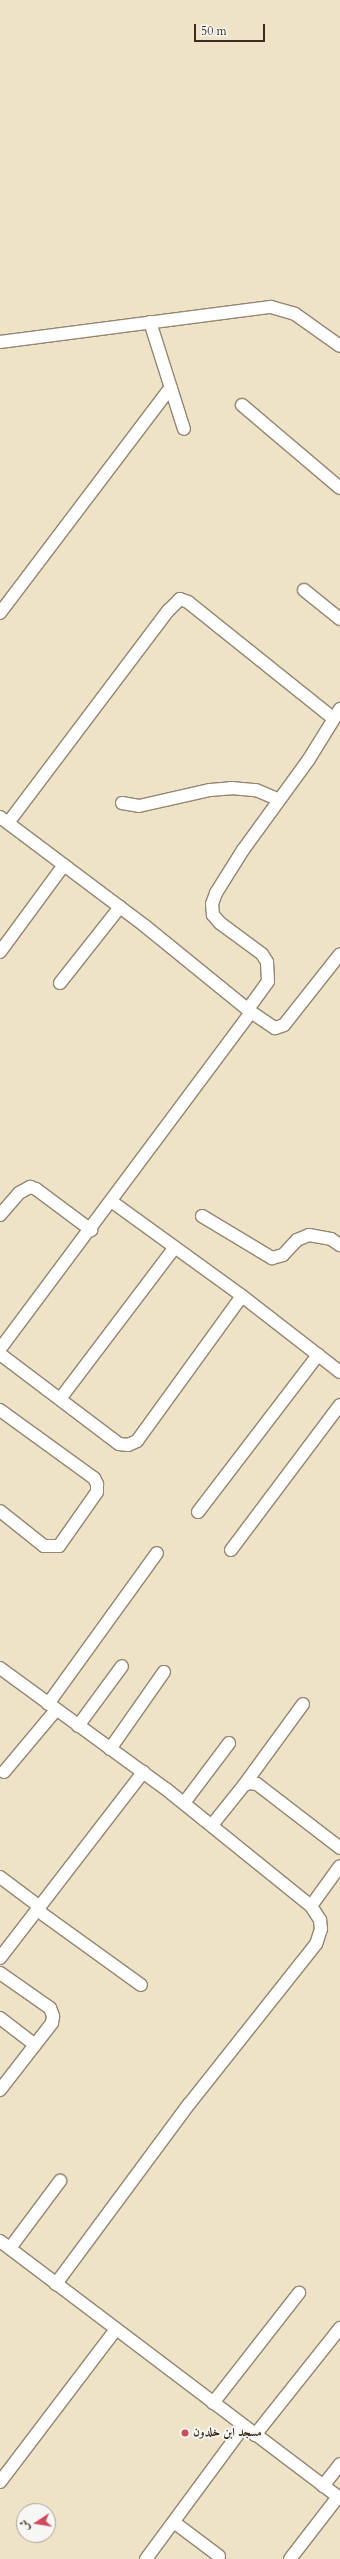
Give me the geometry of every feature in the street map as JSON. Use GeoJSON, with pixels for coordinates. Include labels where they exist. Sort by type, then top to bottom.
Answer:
{"type":"FeatureCollection","features":[{"type":"Feature","properties":{"kind":"street"},"geometry":{"type":"LineString","coordinates":[[0,342],[272,307],[283,308],[295,314],[340,346]]}},
{"type":"Feature","properties":{"kind":"street"},"geometry":{"type":"LineString","coordinates":[[150,322],[184,429]]}},
{"type":"Feature","properties":{"kind":"street"},"geometry":{"type":"LineString","coordinates":[[0,613],[171,388]]}},
{"type":"Feature","properties":{"kind":"street"},"geometry":{"type":"LineString","coordinates":[[242,405],[340,488]]}},
{"type":"Feature","properties":{"kind":"street"},"geometry":{"type":"LineString","coordinates":[[304,590],[340,619]]}},
{"type":"Feature","properties":{"kind":"street"},"geometry":{"type":"LineString","coordinates":[[0,1349],[91,1230],[249,1011],[265,987],[269,972],[267,962],[262,954],[220,923],[213,915],[212,904],[216,893],[236,861],[309,760],[336,713],[188,602],[180,599],[168,611],[4,820],[120,907],[249,1011],[273,1027],[282,1027],[340,954]]}},
{"type":"Feature","properties":{"kind":"street"},"geometry":{"type":"LineString","coordinates":[[122,803],[139,806],[210,790],[231,788],[256,790],[279,800]]}},
{"type":"Feature","properties":{"kind":"street"},"geometry":{"type":"LineString","coordinates":[[0,952],[64,865]]}},
{"type":"Feature","properties":{"kind":"street"},"geometry":{"type":"LineString","coordinates":[[60,983],[120,907]]}},
{"type":"Feature","properties":{"kind":"street"},"geometry":{"type":"LineString","coordinates":[[0,1215],[19,1193],[30,1187],[42,1193],[91,1230]]}},
{"type":"Feature","properties":{"kind":"street"},"geometry":{"type":"LineString","coordinates":[[111,1201],[242,1296],[340,1372]]}},
{"type":"Feature","properties":{"kind":"street"},"geometry":{"type":"LineString","coordinates":[[202,1216],[272,1258],[283,1255],[297,1240],[309,1235],[331,1239],[340,1245]]}},
{"type":"Feature","properties":{"kind":"street"},"geometry":{"type":"LineString","coordinates":[[60,1399],[174,1248]]}},
{"type":"Feature","properties":{"kind":"street"},"geometry":{"type":"LineString","coordinates":[[0,1354],[119,1444],[128,1445],[137,1441],[242,1296]]}},
{"type":"Feature","properties":{"kind":"street"},"geometry":{"type":"LineString","coordinates":[[198,1512],[318,1355]]}},
{"type":"Feature","properties":{"kind":"street"},"geometry":{"type":"LineString","coordinates":[[230,1550],[340,1405]]}},
{"type":"Feature","properties":{"kind":"street"},"geometry":{"type":"LineString","coordinates":[[0,1410],[94,1478],[97,1484],[97,1492],[59,1546],[44,1546],[0,1511]]}},
{"type":"Feature","properties":{"kind":"street"},"geometry":{"type":"LineString","coordinates":[[4,1772],[52,1707],[157,1553]]}},
{"type":"Feature","properties":{"kind":"street"},"geometry":{"type":"LineString","coordinates":[[78,1726],[122,1666]]}},
{"type":"Feature","properties":{"kind":"street"},"geometry":{"type":"LineString","coordinates":[[0,1668],[143,1772],[212,1825],[311,1906],[320,1920],[322,1929],[316,1944],[189,2104],[56,2284]]}},
{"type":"Feature","properties":{"kind":"street"},"geometry":{"type":"LineString","coordinates":[[110,1749],[164,1672]]}},
{"type":"Feature","properties":{"kind":"street"},"geometry":{"type":"LineString","coordinates":[[212,1825],[244,1785],[304,1704]]}},
{"type":"Feature","properties":{"kind":"street"},"geometry":{"type":"LineString","coordinates":[[184,1803],[229,1743]]}},
{"type":"Feature","properties":{"kind":"street"},"geometry":{"type":"LineString","coordinates":[[0,1958],[143,1772]]}},
{"type":"Feature","properties":{"kind":"street"},"geometry":{"type":"LineString","coordinates":[[244,1785],[257,1784],[340,1848]]}},
{"type":"Feature","properties":{"kind":"street"},"geometry":{"type":"LineString","coordinates":[[311,1906],[340,1866]]}},
{"type":"Feature","properties":{"kind":"street"},"geometry":{"type":"LineString","coordinates":[[0,1877],[38,1908],[141,1985]]}},
{"type":"Feature","properties":{"kind":"street"},"geometry":{"type":"LineString","coordinates":[[0,1973],[50,2008],[53,2016],[52,2023],[0,2090]]}},
{"type":"Feature","properties":{"kind":"street"},"geometry":{"type":"LineString","coordinates":[[0,2018],[35,2045]]}},
{"type":"Feature","properties":{"kind":"street"},"geometry":{"type":"LineString","coordinates":[[60,2182],[5,2244],[339,2497],[290,2559]]}},
{"type":"Feature","properties":{"kind":"street"},"geometry":{"type":"LineString","coordinates":[[213,2403],[298,2293]]}},
{"type":"Feature","properties":{"kind":"street"},"geometry":{"type":"LineString","coordinates":[[256,2435],[340,2328]]}},
{"type":"Feature","properties":{"kind":"street"},"geometry":{"type":"LineString","coordinates":[[0,2482],[116,2329]]}},
{"type":"Feature","properties":{"kind":"street"},"geometry":{"type":"LineString","coordinates":[[146,2559],[175,2523],[244,2426]]}},
{"type":"Feature","properties":{"kind":"street"},"geometry":{"type":"LineString","coordinates":[[324,2486],[340,2464]]}},
{"type":"Feature","properties":{"kind":"street"},"geometry":{"type":"LineString","coordinates":[[175,2523],[219,2556]]}},
{"type":"Feature","properties":{"kind":"place","name":"مسجد ابن خلدون"},"geometry":{"type":"Point","coordinates":[185,2433]}}]}
